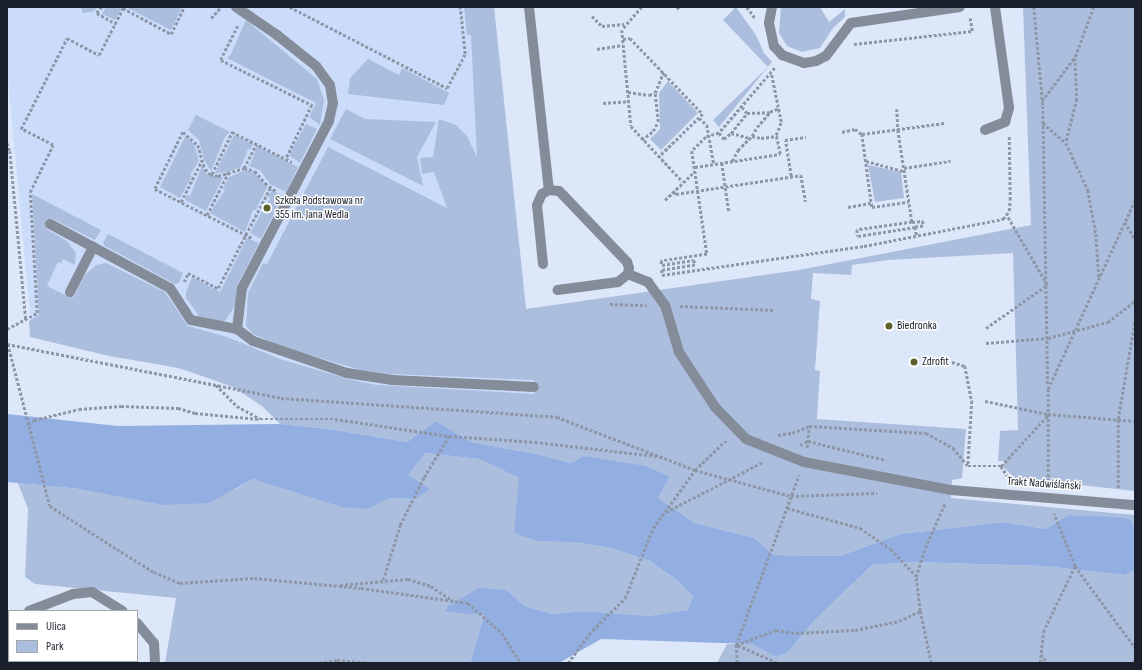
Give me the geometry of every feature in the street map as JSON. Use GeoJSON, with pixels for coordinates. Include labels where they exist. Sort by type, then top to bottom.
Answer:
{"type":"FeatureCollection","features":[{"type":"Feature","properties":{"kind":"street"},"geometry":{"type":"LineString","coordinates":[[236,7],[277,35],[316,66],[330,85],[333,103],[329,121],[242,288],[237,329]]}},
{"type":"Feature","properties":{"kind":"street"},"geometry":{"type":"LineString","coordinates":[[530,7],[549,190]]}},
{"type":"Feature","properties":{"kind":"street"},"geometry":{"type":"LineString","coordinates":[[772,7],[769,23],[774,46],[782,55],[804,63],[826,56],[851,23],[960,7]]}},
{"type":"Feature","properties":{"kind":"street"},"geometry":{"type":"LineString","coordinates":[[986,130],[1005,122],[1009,108],[995,7]]}},
{"type":"Feature","properties":{"kind":"street"},"geometry":{"type":"LineString","coordinates":[[543,264],[537,205],[542,194],[549,190],[559,191],[627,262],[628,274]]}},
{"type":"Feature","properties":{"kind":"street"},"geometry":{"type":"LineString","coordinates":[[50,224],[170,288],[177,296],[191,320],[210,326],[237,329],[253,341],[347,373],[392,380],[534,387]]}},
{"type":"Feature","properties":{"kind":"street"},"geometry":{"type":"LineString","coordinates":[[70,292],[93,246]]}},
{"type":"Feature","properties":{"kind":"street"},"geometry":{"type":"LineString","coordinates":[[558,290],[618,282],[628,274]]}},
{"type":"Feature","properties":{"kind":"street"},"geometry":{"type":"LineString","coordinates":[[628,274],[648,282],[665,305],[679,352],[715,407],[746,440]]}},
{"type":"Feature","properties":{"kind":"street","name":"Trakt Nadwiślański"},"geometry":{"type":"LineString","coordinates":[[746,440],[804,462],[951,490],[1135,505]]}},
{"type":"Feature","properties":{"kind":"street"},"geometry":{"type":"LineString","coordinates":[[32,610],[73,594],[92,592],[121,610]]}},
{"type":"Feature","properties":{"kind":"street"},"geometry":{"type":"LineString","coordinates":[[138,624],[154,643],[155,663]]}},
{"type":"Feature","properties":{"kind":"path"},"geometry":{"type":"LineString","coordinates":[[102,7],[97,13],[116,24]]}},
{"type":"Feature","properties":{"kind":"path"},"geometry":{"type":"LineString","coordinates":[[7,329],[36,313],[30,192],[53,145],[21,129],[67,38],[99,55],[124,8],[171,34],[184,7]]}},
{"type":"Feature","properties":{"kind":"path"},"geometry":{"type":"LineString","coordinates":[[211,18],[220,7],[225,12]]}},
{"type":"Feature","properties":{"kind":"path"},"geometry":{"type":"LineString","coordinates":[[290,7],[447,88],[465,54],[460,7]]}},
{"type":"Feature","properties":{"kind":"path"},"geometry":{"type":"LineString","coordinates":[[592,16],[602,26],[624,24],[642,7]]}},
{"type":"Feature","properties":{"kind":"path"},"geometry":{"type":"LineString","coordinates":[[1034,7],[1043,123],[1048,338],[1048,498],[1075,566],[1135,647]]}},
{"type":"Feature","properties":{"kind":"path"},"geometry":{"type":"LineString","coordinates":[[1042,101],[1075,58],[1094,7]]}},
{"type":"Feature","properties":{"kind":"path"},"geometry":{"type":"LineString","coordinates":[[849,42],[856,45],[972,31],[970,13]]}},
{"type":"Feature","properties":{"kind":"path"},"geometry":{"type":"LineString","coordinates":[[234,20],[239,23],[221,60],[312,105],[286,159]]}},
{"type":"Feature","properties":{"kind":"path"},"geometry":{"type":"LineString","coordinates":[[624,24],[622,39],[631,126],[642,140],[683,182]]}},
{"type":"Feature","properties":{"kind":"path"},"geometry":{"type":"LineString","coordinates":[[622,39],[630,38],[703,114],[659,157]]}},
{"type":"Feature","properties":{"kind":"path"},"geometry":{"type":"LineString","coordinates":[[597,49],[623,45]]}},
{"type":"Feature","properties":{"kind":"path"},"geometry":{"type":"LineString","coordinates":[[1066,143],[1077,99],[1075,58]]}},
{"type":"Feature","properties":{"kind":"path"},"geometry":{"type":"LineString","coordinates":[[778,65],[719,133],[709,136],[692,151],[707,254],[661,261],[662,265],[694,260],[695,265],[662,270],[662,276],[864,246],[997,220],[1006,216]]}},
{"type":"Feature","properties":{"kind":"path"},"geometry":{"type":"LineString","coordinates":[[642,140],[653,131],[658,122],[655,92],[663,73]]}},
{"type":"Feature","properties":{"kind":"path"},"geometry":{"type":"LineString","coordinates":[[665,200],[695,169],[714,164],[780,154],[777,136],[782,122],[771,73]]}},
{"type":"Feature","properties":{"kind":"path"},"geometry":{"type":"LineString","coordinates":[[628,92],[649,95],[655,92]]}},
{"type":"Feature","properties":{"kind":"path"},"geometry":{"type":"LineString","coordinates":[[603,103],[629,101]]}},
{"type":"Feature","properties":{"kind":"path"},"geometry":{"type":"LineString","coordinates":[[742,107],[747,113]]}},
{"type":"Feature","properties":{"kind":"path"},"geometry":{"type":"LineString","coordinates":[[719,133],[724,139],[731,133],[747,113],[770,112],[779,108]]}},
{"type":"Feature","properties":{"kind":"path"},"geometry":{"type":"LineString","coordinates":[[897,109],[898,130],[912,222]]}},
{"type":"Feature","properties":{"kind":"path"},"geometry":{"type":"LineString","coordinates":[[732,162],[738,150],[751,137],[757,127],[770,112]]}},
{"type":"Feature","properties":{"kind":"path"},"geometry":{"type":"LineString","coordinates":[[699,118],[707,126],[714,164]]}},
{"type":"Feature","properties":{"kind":"path"},"geometry":{"type":"LineString","coordinates":[[1005,122],[1009,133],[1010,200],[1006,216],[1047,285]]}},
{"type":"Feature","properties":{"kind":"path"},"geometry":{"type":"LineString","coordinates":[[842,132],[854,129],[862,134],[944,123]]}},
{"type":"Feature","properties":{"kind":"path"},"geometry":{"type":"LineString","coordinates":[[1043,123],[1066,143],[1088,190],[1096,234],[1099,278]]}},
{"type":"Feature","properties":{"kind":"path"},"geometry":{"type":"LineString","coordinates":[[264,244],[155,189],[183,132],[198,145],[205,168],[212,174],[218,176],[244,168],[255,171],[270,188],[290,197]]}},
{"type":"Feature","properties":{"kind":"path"},"geometry":{"type":"LineString","coordinates":[[212,174],[232,132],[304,168]]}},
{"type":"Feature","properties":{"kind":"path"},"geometry":{"type":"LineString","coordinates":[[731,133],[761,138],[777,136]]}},
{"type":"Feature","properties":{"kind":"path"},"geometry":{"type":"LineString","coordinates":[[862,134],[872,207],[909,202]]}},
{"type":"Feature","properties":{"kind":"path"},"geometry":{"type":"LineString","coordinates":[[791,176],[785,140],[806,137]]}},
{"type":"Feature","properties":{"kind":"path"},"geometry":{"type":"LineString","coordinates":[[7,143],[10,151],[26,318]]}},
{"type":"Feature","properties":{"kind":"path"},"geometry":{"type":"LineString","coordinates":[[244,168],[256,144]]}},
{"type":"Feature","properties":{"kind":"path"},"geometry":{"type":"LineString","coordinates":[[181,202],[202,160]]}},
{"type":"Feature","properties":{"kind":"path"},"geometry":{"type":"LineString","coordinates":[[866,161],[904,170],[950,161]]}},
{"type":"Feature","properties":{"kind":"path"},"geometry":{"type":"LineString","coordinates":[[722,163],[729,212]]}},
{"type":"Feature","properties":{"kind":"path"},"geometry":{"type":"LineString","coordinates":[[207,215],[228,173]]}},
{"type":"Feature","properties":{"kind":"path"},"geometry":{"type":"LineString","coordinates":[[674,192],[676,194],[802,175],[806,202]]}},
{"type":"Feature","properties":{"kind":"path"},"geometry":{"type":"LineString","coordinates":[[177,296],[188,273],[218,288],[270,188]]}},
{"type":"Feature","properties":{"kind":"path"},"geometry":{"type":"LineString","coordinates":[[1048,389],[1135,200]]}},
{"type":"Feature","properties":{"kind":"path"},"geometry":{"type":"LineString","coordinates":[[848,207],[872,203]]}},
{"type":"Feature","properties":{"kind":"path"},"geometry":{"type":"LineString","coordinates":[[923,221],[923,226],[858,236],[857,230],[912,222],[923,221]]}},
{"type":"Feature","properties":{"kind":"path"},"geometry":{"type":"LineString","coordinates":[[1125,222],[1135,239]]}},
{"type":"Feature","properties":{"kind":"path"},"geometry":{"type":"LineString","coordinates":[[915,227],[917,236]]}},
{"type":"Feature","properties":{"kind":"path"},"geometry":{"type":"LineString","coordinates":[[986,328],[1047,285]]}},
{"type":"Feature","properties":{"kind":"path"},"geometry":{"type":"LineString","coordinates":[[986,343],[1048,338],[1076,329],[1108,322],[1135,301]]}},
{"type":"Feature","properties":{"kind":"path"},"geometry":{"type":"LineString","coordinates":[[610,304],[775,310]]}},
{"type":"Feature","properties":{"kind":"path"},"geometry":{"type":"LineString","coordinates":[[1118,492],[1118,419],[1135,320]]}},
{"type":"Feature","properties":{"kind":"path"},"geometry":{"type":"LineString","coordinates":[[521,663],[502,633],[468,604],[336,586],[254,578],[180,584],[154,572],[50,506],[7,344],[281,398],[557,417],[695,470],[791,496],[882,492]]}},
{"type":"Feature","properties":{"kind":"path"},"geometry":{"type":"LineString","coordinates":[[952,362],[965,366],[972,401],[968,466]]}},
{"type":"Feature","properties":{"kind":"path"},"geometry":{"type":"LineString","coordinates":[[216,385],[236,406],[260,419]]}},
{"type":"Feature","properties":{"kind":"path"},"geometry":{"type":"LineString","coordinates":[[985,401],[1048,414],[1135,421]]}},
{"type":"Feature","properties":{"kind":"path"},"geometry":{"type":"LineString","coordinates":[[28,424],[34,420],[79,409],[121,406],[178,408],[195,413],[260,419],[335,419],[449,436],[536,442],[660,456]]}},
{"type":"Feature","properties":{"kind":"path"},"geometry":{"type":"LineString","coordinates":[[968,466],[1001,466],[1048,414]]}},
{"type":"Feature","properties":{"kind":"path"},"geometry":{"type":"LineString","coordinates":[[777,435],[792,433],[809,426],[926,433],[953,448],[968,466]]}},
{"type":"Feature","properties":{"kind":"path"},"geometry":{"type":"LineString","coordinates":[[738,663],[736,645],[804,462],[809,426]]}},
{"type":"Feature","properties":{"kind":"path"},"geometry":{"type":"LineString","coordinates":[[384,580],[400,525],[424,477],[449,436]]}},
{"type":"Feature","properties":{"kind":"path"},"geometry":{"type":"LineString","coordinates":[[568,663],[589,634],[625,598],[654,528],[695,470],[724,442],[746,440]]}},
{"type":"Feature","properties":{"kind":"path"},"geometry":{"type":"LineString","coordinates":[[1001,466],[1011,481]]}},
{"type":"Feature","properties":{"kind":"path"},"geometry":{"type":"LineString","coordinates":[[931,663],[920,611],[916,577],[924,548],[951,490]]}},
{"type":"Feature","properties":{"kind":"path"},"geometry":{"type":"LineString","coordinates":[[787,508],[860,528],[891,549],[916,577]]}},
{"type":"Feature","properties":{"kind":"path"},"geometry":{"type":"LineString","coordinates":[[1040,663],[1043,632],[1075,566]]}},
{"type":"Feature","properties":{"kind":"path"},"geometry":{"type":"LineString","coordinates":[[336,586],[408,578],[432,586],[453,602]]}},
{"type":"Feature","properties":{"kind":"path"},"geometry":{"type":"LineString","coordinates":[[736,645],[776,630],[796,633],[855,630],[899,621],[920,611]]}},
{"type":"Feature","properties":{"kind":"path"},"geometry":{"type":"LineString","coordinates":[[736,645],[777,663]]}},
{"type":"Feature","properties":{"kind":"path"},"geometry":{"type":"LineString","coordinates":[[1041,654],[1047,663]]}},
{"type":"Feature","properties":{"kind":"path"},"geometry":{"type":"LineString","coordinates":[[1134,663],[1135,659]]}},
{"type":"Feature","properties":{"kind":"path"},"geometry":{"type":"LineString","coordinates":[[319,663],[337,660],[372,663]]}},
{"type":"Feature","properties":{"kind":"shaded area","name":"Szkoła Podstawowa nr 355 im. Jana Wedla"},"geometry":{"type":"Polygon","coordinates":[[[7,7],[494,7],[536,401],[226,380],[32,334],[7,69],[7,7]]]}},
{"type":"Feature","properties":{"kind":"shaded area"},"geometry":{"type":"Polygon","coordinates":[[[7,414],[118,426],[280,424],[329,429],[407,442],[436,421],[471,442],[541,455],[571,463],[583,456],[646,466],[670,477],[658,498],[695,523],[754,538],[774,555],[840,556],[900,534],[1004,522],[1046,529],[1069,515],[1130,519],[1135,528],[1135,570],[1125,575],[1044,566],[911,562],[872,565],[814,621],[788,652],[776,657],[752,644],[601,639],[559,663],[470,663],[484,615],[445,612],[448,606],[479,588],[506,590],[525,606],[552,614],[584,611],[649,616],[688,610],[693,597],[678,581],[650,561],[611,548],[574,542],[537,541],[514,533],[519,478],[479,459],[425,453],[408,475],[430,489],[416,499],[389,498],[368,509],[342,507],[253,479],[209,503],[164,505],[80,489],[7,482],[7,414]]]}},
{"type":"Feature","properties":{"kind":"green space"},"geometry":{"type":"Polygon","coordinates":[[[81,7],[98,7],[94,11],[83,13],[81,7]]]}},
{"type":"Feature","properties":{"kind":"green space"},"geometry":{"type":"Polygon","coordinates":[[[106,7],[122,7],[115,20],[102,14],[106,7]]]}},
{"type":"Feature","properties":{"kind":"green space"},"geometry":{"type":"Polygon","coordinates":[[[126,7],[182,7],[171,30],[126,7]]]}},
{"type":"Feature","properties":{"kind":"green space"},"geometry":{"type":"Polygon","coordinates":[[[464,7],[494,7],[526,309],[799,270],[1031,225],[1023,7],[1135,7],[1135,491],[1015,478],[1004,468],[1004,461],[998,461],[1000,431],[1018,430],[1013,253],[888,260],[852,265],[851,275],[813,273],[811,299],[820,301],[815,370],[820,371],[817,419],[966,429],[962,478],[952,480],[951,498],[1135,515],[1135,528],[1130,519],[1069,515],[1046,529],[1004,522],[900,534],[840,556],[774,555],[754,538],[695,523],[658,498],[670,477],[583,456],[571,463],[541,455],[471,442],[436,421],[407,442],[329,429],[280,424],[262,406],[233,387],[179,368],[109,356],[30,337],[29,321],[39,315],[32,194],[101,230],[95,240],[51,218],[46,229],[67,241],[76,253],[75,265],[63,259],[61,263],[58,262],[47,286],[63,294],[74,297],[85,275],[96,265],[106,263],[165,292],[188,326],[227,337],[280,359],[348,379],[377,385],[535,394],[534,380],[390,374],[361,370],[283,347],[253,334],[246,326],[248,293],[263,263],[267,264],[328,147],[447,208],[434,172],[422,174],[420,158],[433,157],[439,119],[456,125],[467,136],[477,157],[471,35],[467,35],[464,7]]]}},
{"type":"Feature","properties":{"kind":"green space"},"geometry":{"type":"Polygon","coordinates":[[[732,7],[736,7],[756,35],[764,53],[772,62],[768,67],[723,20],[734,9],[732,7]]]}},
{"type":"Feature","properties":{"kind":"green space"},"geometry":{"type":"Polygon","coordinates":[[[781,7],[820,7],[829,22],[845,9],[845,17],[833,28],[820,48],[802,52],[787,46],[779,33],[781,7]]]}},
{"type":"Feature","properties":{"kind":"green space"},"geometry":{"type":"Polygon","coordinates":[[[246,20],[317,79],[324,100],[320,125],[309,117],[316,103],[227,58],[231,54],[246,20]]]}},
{"type":"Feature","properties":{"kind":"green space"},"geometry":{"type":"Polygon","coordinates":[[[368,59],[399,75],[402,68],[449,93],[444,105],[348,94],[350,78],[368,59]]]}},
{"type":"Feature","properties":{"kind":"green space"},"geometry":{"type":"Polygon","coordinates":[[[768,67],[719,127],[713,120],[768,67]]]}},
{"type":"Feature","properties":{"kind":"green space"},"geometry":{"type":"Polygon","coordinates":[[[668,81],[698,113],[661,150],[650,139],[660,129],[659,93],[668,81]]]}},
{"type":"Feature","properties":{"kind":"green space"},"geometry":{"type":"Polygon","coordinates":[[[346,109],[365,119],[436,122],[417,157],[423,186],[330,139],[346,109]]]}},
{"type":"Feature","properties":{"kind":"green space"},"geometry":{"type":"Polygon","coordinates":[[[196,115],[230,132],[225,137],[211,171],[204,160],[199,140],[188,130],[196,115]]]}},
{"type":"Feature","properties":{"kind":"green space"},"geometry":{"type":"Polygon","coordinates":[[[306,124],[317,129],[300,163],[289,155],[306,124]]]}},
{"type":"Feature","properties":{"kind":"green space"},"geometry":{"type":"Polygon","coordinates":[[[186,135],[194,144],[199,161],[190,175],[192,176],[180,198],[160,187],[186,135]]]}},
{"type":"Feature","properties":{"kind":"green space"},"geometry":{"type":"Polygon","coordinates":[[[234,135],[253,144],[250,150],[248,149],[241,167],[228,172],[215,173],[234,135]]]}},
{"type":"Feature","properties":{"kind":"green space"},"geometry":{"type":"Polygon","coordinates":[[[257,146],[298,167],[286,192],[270,184],[260,170],[247,165],[250,165],[257,146]]]}},
{"type":"Feature","properties":{"kind":"green space"},"geometry":{"type":"Polygon","coordinates":[[[868,165],[901,172],[904,198],[875,202],[868,165]]]}},
{"type":"Feature","properties":{"kind":"green space"},"geometry":{"type":"Polygon","coordinates":[[[202,166],[207,174],[223,178],[206,211],[185,200],[187,195],[190,196],[202,166]]]}},
{"type":"Feature","properties":{"kind":"green space"},"geometry":{"type":"Polygon","coordinates":[[[246,170],[255,173],[267,187],[256,210],[253,210],[245,232],[210,213],[225,190],[223,189],[229,177],[246,170]]]}},
{"type":"Feature","properties":{"kind":"green space"},"geometry":{"type":"Polygon","coordinates":[[[272,190],[283,196],[261,239],[250,233],[270,198],[268,197],[272,190]]]}},
{"type":"Feature","properties":{"kind":"green space"},"geometry":{"type":"Polygon","coordinates":[[[108,234],[183,273],[179,283],[175,284],[105,246],[103,243],[108,234]]]}},
{"type":"Feature","properties":{"kind":"green space"},"geometry":{"type":"Polygon","coordinates":[[[247,238],[259,243],[238,284],[235,306],[225,321],[219,322],[199,316],[186,298],[186,292],[192,277],[220,292],[247,238]]]}},
{"type":"Feature","properties":{"kind":"green space"},"geometry":{"type":"Polygon","coordinates":[[[425,453],[479,459],[519,478],[574,542],[611,548],[650,561],[678,581],[693,597],[689,610],[649,616],[584,611],[552,614],[525,606],[506,590],[445,612],[484,614],[470,663],[165,663],[176,598],[35,584],[25,577],[28,509],[18,483],[80,489],[234,490],[253,479],[368,509],[389,498],[416,499],[429,489],[407,475],[425,453]]]}},
{"type":"Feature","properties":{"kind":"green space"},"geometry":{"type":"Polygon","coordinates":[[[911,562],[1044,566],[1125,575],[1135,570],[1135,663],[717,663],[727,644],[752,644],[776,657],[788,652],[814,621],[872,565],[911,562]]]}},
{"type":"Feature","properties":{"kind":"place","name":"Szkoła Podstawowa nr 355 im. Jana Wedla"},"geometry":{"type":"Point","coordinates":[267,208]}},
{"type":"Feature","properties":{"kind":"place","name":"Biedronka"},"geometry":{"type":"Point","coordinates":[889,326]}},
{"type":"Feature","properties":{"kind":"place","name":"Zdrofit"},"geometry":{"type":"Point","coordinates":[914,362]}}]}
